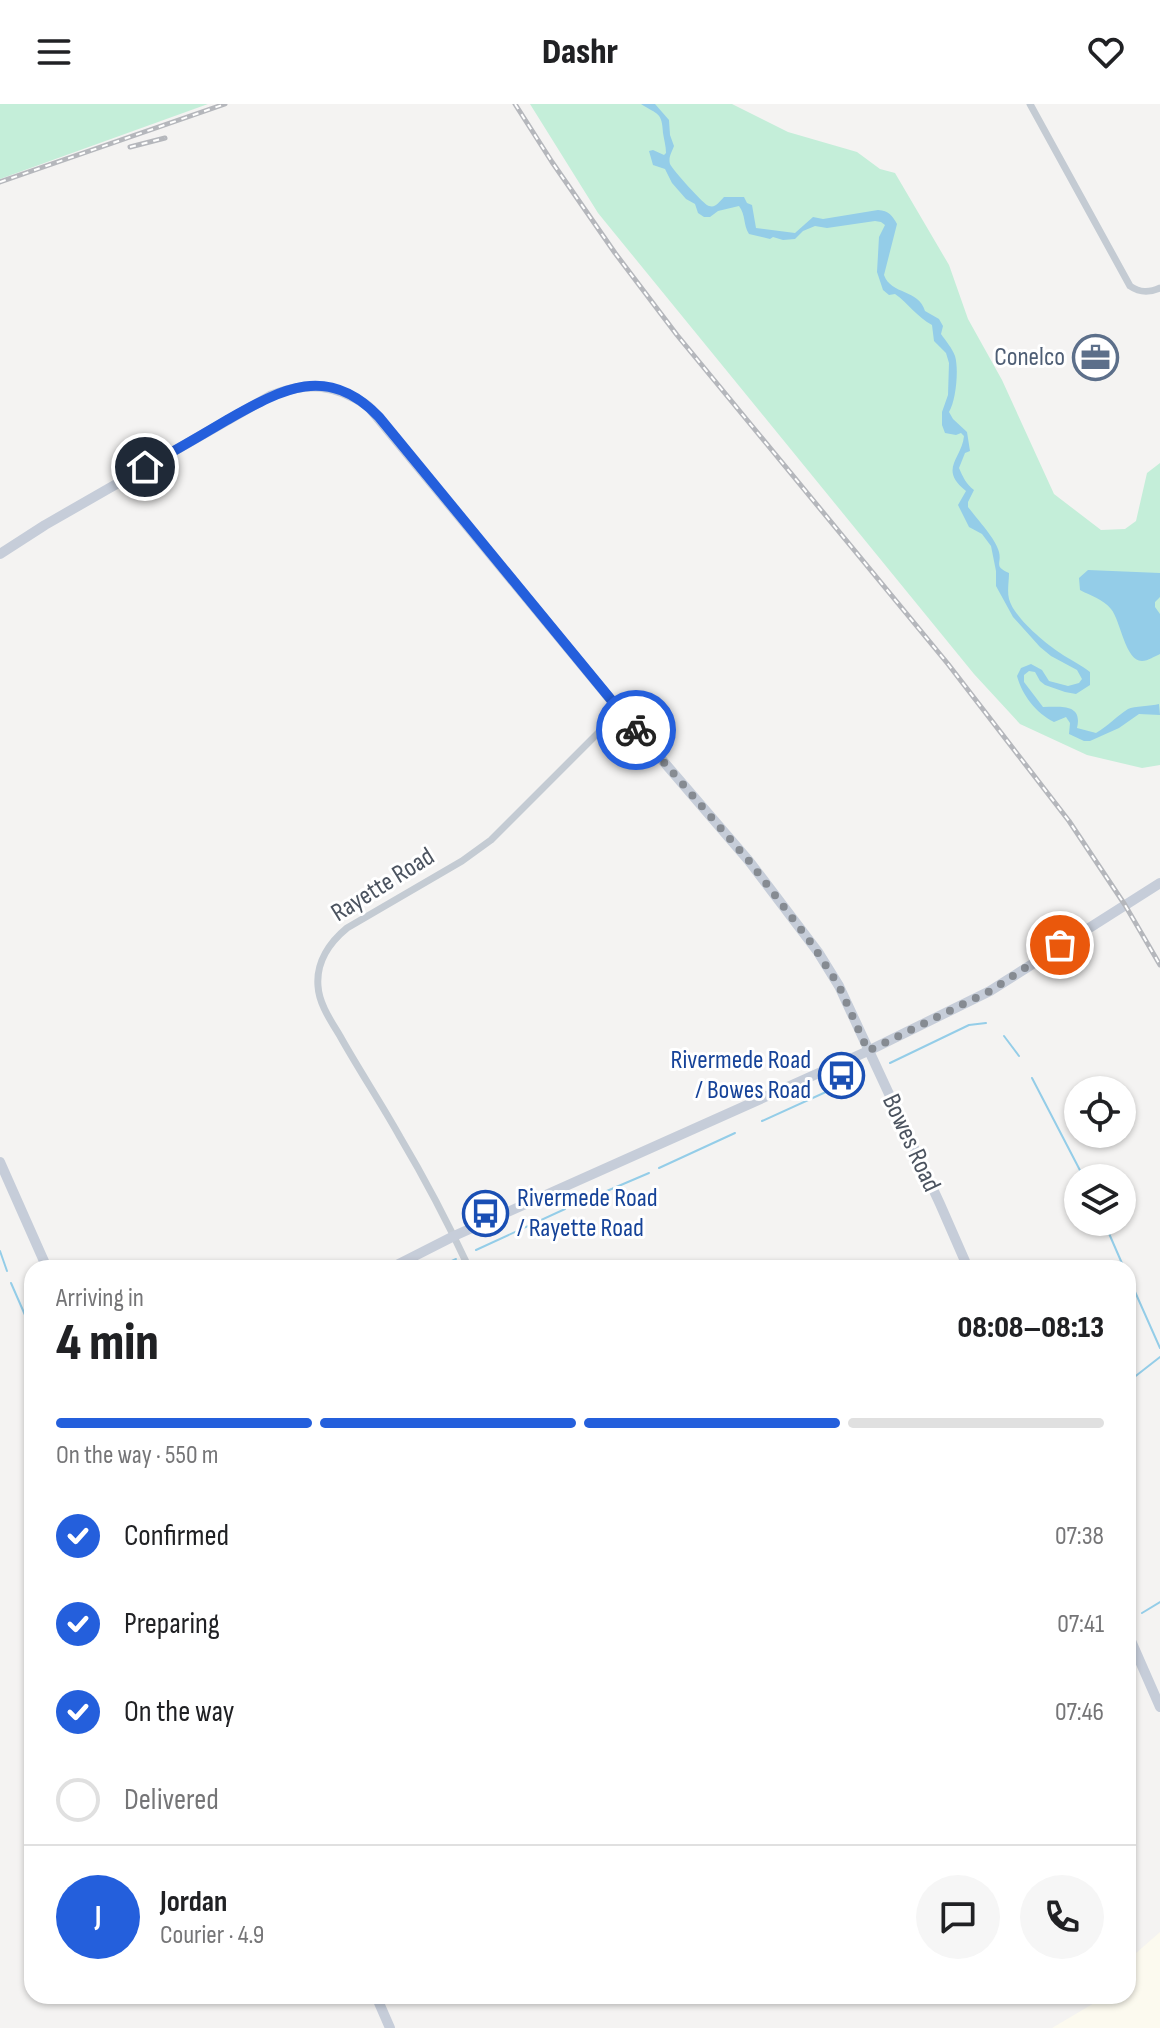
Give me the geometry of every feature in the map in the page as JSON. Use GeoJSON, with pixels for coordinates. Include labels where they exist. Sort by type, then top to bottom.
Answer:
{"type":"FeatureCollection","features":[{"type":"Feature","properties":{"kind":"street"},"geometry":{"type":"LineString","coordinates":[[1030,104],[1130,286],[1145,292],[1160,288]]}},
{"type":"Feature","properties":{"kind":"street","name":"Bowes Road"},"geometry":{"type":"LineString","coordinates":[[0,554],[270,396],[299,386],[329,387],[368,406],[620,711],[747,859],[801,929],[839,986],[964,1260]]}},
{"type":"Feature","properties":{"kind":"street","name":"Rayette Road"},"geometry":{"type":"LineString","coordinates":[[465,1260],[400,1136],[321,1001],[317,982],[325,951],[347,928],[462,861],[491,840],[620,711]]}},
{"type":"Feature","properties":{"kind":"street"},"geometry":{"type":"LineString","coordinates":[[407,1260],[868,1051],[990,991],[1160,883]]}},
{"type":"Feature","properties":{"kind":"street"},"geometry":{"type":"LineString","coordinates":[[0,1162],[43,1260]]}},
{"type":"Feature","properties":{"kind":"street"},"geometry":{"type":"LineString","coordinates":[[1136,1652],[1160,1707]]}},
{"type":"Feature","properties":{"kind":"street"},"geometry":{"type":"LineString","coordinates":[[380,2004],[390,2028]]}},
{"type":"Feature","properties":{"kind":"shaded area"},"geometry":{"type":"Polygon","coordinates":[[[1160,1932],[1160,2028],[1052,2028],[1092,2004],[1136,2004],[1136,1953],[1160,1932]]]}},
{"type":"Feature","properties":{"kind":"green space"},"geometry":{"type":"Polygon","coordinates":[[[0,104],[208,104],[0,179],[0,104]]]}},
{"type":"Feature","properties":{"kind":"green space"},"geometry":{"type":"Polygon","coordinates":[[[530,104],[732,104],[788,132],[857,152],[880,169],[895,173],[949,265],[968,319],[1002,380],[1054,494],[1101,530],[1125,529],[1136,521],[1147,473],[1160,463],[1160,765],[1142,768],[1087,755],[1020,724],[974,674],[598,213],[530,104]]]}},
{"type":"Feature","properties":{"kind":"water"},"geometry":{"type":"Polygon","coordinates":[[[641,104],[655,104],[669,120],[674,146],[670,164],[689,187],[709,206],[716,205],[724,197],[744,197],[752,205],[756,228],[795,233],[813,217],[823,219],[878,210],[892,216],[897,224],[884,275],[893,286],[917,299],[925,311],[939,319],[943,326],[941,334],[955,356],[956,385],[949,412],[967,432],[970,451],[965,453],[959,468],[974,490],[968,507],[997,547],[1000,566],[1009,573],[1009,599],[1017,614],[1049,645],[1090,672],[1090,685],[1076,694],[1045,685],[1035,672],[1029,671],[1024,675],[1024,682],[1043,707],[1069,708],[1077,714],[1077,728],[1096,733],[1131,708],[1159,704],[1160,715],[1139,714],[1119,728],[1084,741],[1069,734],[1070,723],[1066,717],[1054,722],[1047,718],[1022,690],[1017,676],[1021,668],[1031,664],[1042,670],[1049,681],[1068,686],[1082,679],[1077,670],[1040,647],[1013,617],[996,586],[991,546],[982,534],[969,527],[958,505],[966,491],[958,483],[953,470],[964,436],[961,433],[945,433],[942,425],[942,412],[948,395],[949,363],[946,353],[934,341],[932,325],[895,294],[889,295],[883,290],[877,272],[879,237],[885,225],[875,221],[827,228],[815,226],[795,239],[783,240],[749,234],[739,206],[704,217],[672,183],[665,169],[653,165],[649,151],[666,153],[662,121],[641,104]]]}},
{"type":"Feature","properties":{"kind":"water"},"geometry":{"type":"Polygon","coordinates":[[[1088,570],[1160,573],[1160,597],[1155,607],[1160,614],[1160,654],[1142,661],[1131,655],[1111,609],[1101,600],[1080,590],[1079,578],[1088,570]]]}},
{"type":"Feature","properties":{"kind":"waterway"},"geometry":{"type":"LineString","coordinates":[[890,1063],[969,1025],[986,1023]]}},
{"type":"Feature","properties":{"kind":"waterway"},"geometry":{"type":"LineString","coordinates":[[1004,1036],[1019,1056]]}},
{"type":"Feature","properties":{"kind":"waterway"},"geometry":{"type":"LineString","coordinates":[[762,1121],[861,1076]]}},
{"type":"Feature","properties":{"kind":"waterway"},"geometry":{"type":"LineString","coordinates":[[1032,1078],[1077,1164]]}},
{"type":"Feature","properties":{"kind":"waterway"},"geometry":{"type":"LineString","coordinates":[[659,1168],[735,1133]]}},
{"type":"Feature","properties":{"kind":"waterway"},"geometry":{"type":"LineString","coordinates":[[574,1205],[649,1173]]}},
{"type":"Feature","properties":{"kind":"waterway"},"geometry":{"type":"LineString","coordinates":[[476,1250],[565,1209]]}},
{"type":"Feature","properties":{"kind":"waterway"},"geometry":{"type":"LineString","coordinates":[[1110,1236],[1121,1260]]}},
{"type":"Feature","properties":{"kind":"waterway"},"geometry":{"type":"LineString","coordinates":[[0,1251],[7,1271]]}},
{"type":"Feature","properties":{"kind":"waterway"},"geometry":{"type":"LineString","coordinates":[[11,1283],[24,1313]]}},
{"type":"Feature","properties":{"kind":"waterway"},"geometry":{"type":"LineString","coordinates":[[1136,1294],[1160,1348]]}},
{"type":"Feature","properties":{"kind":"waterway"},"geometry":{"type":"LineString","coordinates":[[1136,1376],[1160,1357]]}},
{"type":"Feature","properties":{"kind":"waterway"},"geometry":{"type":"LineString","coordinates":[[1142,1613],[1160,1602]]}},
{"type":"Feature","properties":{"kind":"railway"},"geometry":{"type":"LineString","coordinates":[[0,182],[225,104]]}},
{"type":"Feature","properties":{"kind":"railway"},"geometry":{"type":"LineString","coordinates":[[515,104],[615,253],[677,335],[948,664],[1069,821],[1125,905],[1160,965]]}},
{"type":"Feature","properties":{"kind":"railway"},"geometry":{"type":"LineString","coordinates":[[130,147],[165,138]]}},
{"type":"Feature","properties":{"kind":"way so far"},"geometry":{"type":"LineString","coordinates":[[636,730],[749,861],[812,944],[839,986],[868,1051],[990,991],[1060,945]]}},
{"type":"Feature","properties":{"kind":"place","name":"Conelco"},"geometry":{"type":"Point","coordinates":[1096,357]}},
{"type":"Feature","properties":{"kind":"place","name":"Rivermede Road / Bowes Road"},"geometry":{"type":"Point","coordinates":[842,1075]}},
{"type":"Feature","properties":{"kind":"place","name":"Rivermede Road / Rayette Road"},"geometry":{"type":"Point","coordinates":[486,1213]}},
{"type":"Feature","properties":{"kind":"route"},"geometry":{"type":"LineString","coordinates":[[145,467],[284,390],[314,386],[343,391],[368,406],[379,417],[636,730]]}}]}
